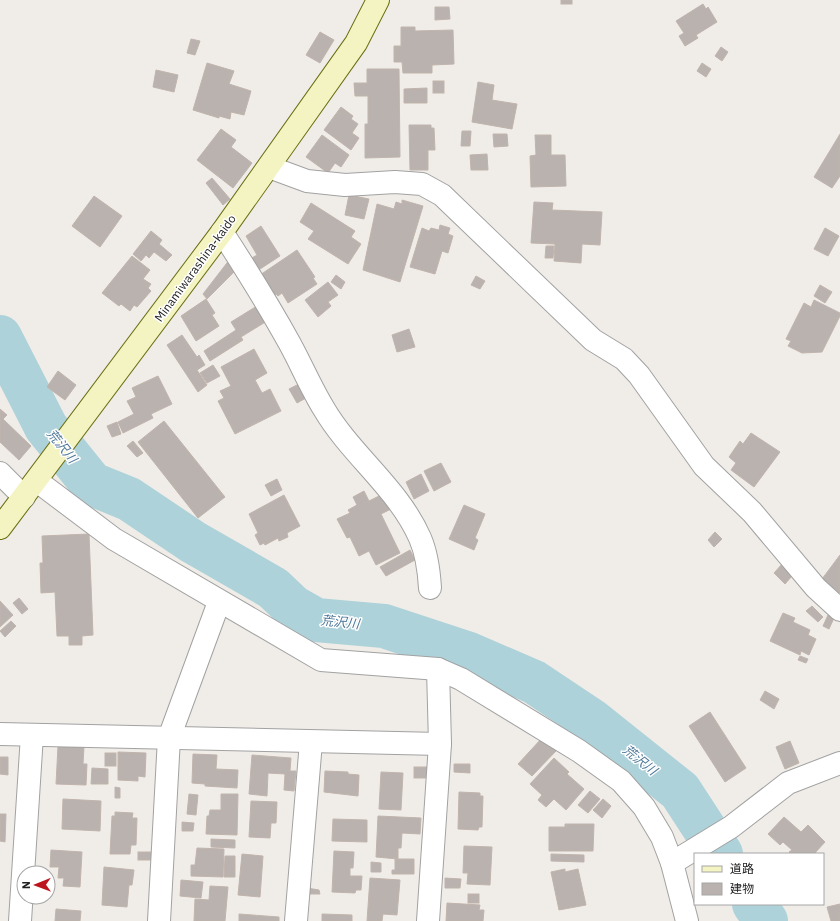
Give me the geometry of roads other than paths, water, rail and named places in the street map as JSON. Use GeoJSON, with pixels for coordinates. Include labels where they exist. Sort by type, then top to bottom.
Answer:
{"type":"FeatureCollection","features":[{"type":"Feature","properties":{"kind":"main road","name":"Minamiwarashina-kaido"},"geometry":{"type":"LineString","coordinates":[[0,528],[31,489],[269,167],[356,43],[378,0]]}},
{"type":"Feature","properties":{"kind":"street"},"geometry":{"type":"LineString","coordinates":[[269,167],[307,181],[345,185],[395,182],[422,184],[442,195],[593,340],[624,359],[639,374],[704,466],[752,512],[816,588],[840,610]]}},
{"type":"Feature","properties":{"kind":"street"},"geometry":{"type":"LineString","coordinates":[[222,232],[251,276],[290,344],[324,409],[344,439],[400,504],[420,538],[428,566],[430,588]]}},
{"type":"Feature","properties":{"kind":"street"},"geometry":{"type":"LineString","coordinates":[[0,473],[31,489],[219,602],[321,660],[438,669],[462,679],[579,751],[621,781],[644,807],[678,860],[687,921]]}},
{"type":"Feature","properties":{"kind":"street"},"geometry":{"type":"LineString","coordinates":[[160,921],[169,738],[219,602]]}},
{"type":"Feature","properties":{"kind":"street"},"geometry":{"type":"LineString","coordinates":[[428,921],[440,744],[438,669]]}},
{"type":"Feature","properties":{"kind":"street"},"geometry":{"type":"LineString","coordinates":[[0,734],[440,744]]}},
{"type":"Feature","properties":{"kind":"street"},"geometry":{"type":"LineString","coordinates":[[20,921],[32,735]]}},
{"type":"Feature","properties":{"kind":"street"},"geometry":{"type":"LineString","coordinates":[[296,921],[311,742]]}},
{"type":"Feature","properties":{"kind":"street"},"geometry":{"type":"LineString","coordinates":[[678,860],[731,827],[788,782],[808,777],[840,763]]}},
{"type":"Feature","properties":{"kind":"waterway","name":"荒沢川"},"geometry":{"type":"LineString","coordinates":[[0,337],[46,427],[92,484],[129,499],[193,542],[273,588],[293,607],[316,620],[384,626],[469,654],[534,682],[591,720],[680,791],[720,853]]}},
{"type":"Feature","properties":{"kind":"waterway","name":"荒沢川"},"geometry":{"type":"LineString","coordinates":[[755,905],[766,921]]}}]}
